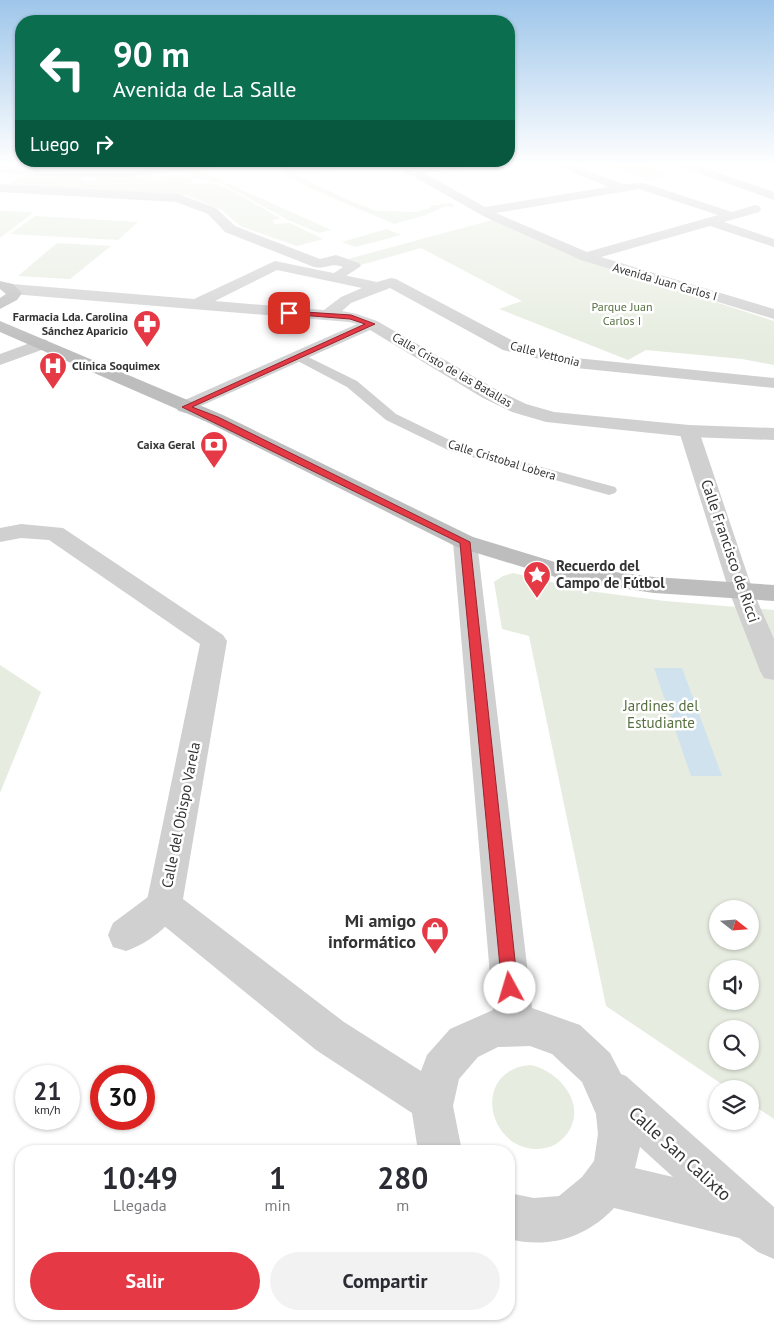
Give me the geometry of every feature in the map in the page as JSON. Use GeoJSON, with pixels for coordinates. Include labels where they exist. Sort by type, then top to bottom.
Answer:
{"type":"FeatureCollection","features":[{"type":"Feature","properties":{"kind":"main road"},"geometry":{"type":"LineString","coordinates":[[0,304],[12,297],[14,293],[6,287]]}},
{"type":"Feature","properties":{"kind":"main road"},"geometry":{"type":"LineString","coordinates":[[1,325],[216,419],[465,542],[565,573],[654,585],[774,593]]}},
{"type":"Feature","properties":{"kind":"street"},"geometry":{"type":"LineString","coordinates":[[226,225],[230,229],[319,264],[336,259],[354,266],[335,277]]}},
{"type":"Feature","properties":{"kind":"street","name":"Avenida Juan Carlos I"},"geometry":{"type":"LineString","coordinates":[[515,225],[586,257],[774,314]]}},
{"type":"Feature","properties":{"kind":"street"},"geometry":{"type":"LineString","coordinates":[[586,257],[699,225]]}},
{"type":"Feature","properties":{"kind":"street"},"geometry":{"type":"LineString","coordinates":[[721,225],[774,243]]}},
{"type":"Feature","properties":{"kind":"street","name":"Calle Vettonia"},"geometry":{"type":"LineString","coordinates":[[195,305],[275,264],[384,285],[509,346],[576,363],[774,383]]}},
{"type":"Feature","properties":{"kind":"street"},"geometry":{"type":"LineString","coordinates":[[327,316],[346,300],[384,285]]}},
{"type":"Feature","properties":{"kind":"street","name":"Calle Cristo de las Batallas"},"geometry":{"type":"LineString","coordinates":[[6,287],[195,305],[351,317],[372,324],[490,394],[519,408],[553,418],[688,431],[774,434]]}},
{"type":"Feature","properties":{"kind":"street"},"geometry":{"type":"LineString","coordinates":[[186,407],[372,324]]}},
{"type":"Feature","properties":{"kind":"street"},"geometry":{"type":"LineString","coordinates":[[0,360],[41,344]]}},
{"type":"Feature","properties":{"kind":"street","name":"Calle Francisco de Ricci"},"geometry":{"type":"LineString","coordinates":[[688,431],[741,591],[774,670]]}},
{"type":"Feature","properties":{"kind":"street","name":"Calle del Obispo Varela"},"geometry":{"type":"LineString","coordinates":[[0,535],[21,530],[55,533],[214,641],[164,905],[330,1036],[432,1102]]}},
{"type":"Feature","properties":{"kind":"street"},"geometry":{"type":"LineString","coordinates":[[465,542],[514,1024]]}},
{"type":"Feature","properties":{"kind":"street"},"geometry":{"type":"LineString","coordinates":[[126,935],[164,905]]}},
{"type":"Feature","properties":{"kind":"street"},"geometry":{"type":"LineString","coordinates":[[438,1145],[434,1134],[432,1102],[438,1077],[450,1055],[469,1039],[490,1028],[514,1024],[543,1028],[570,1042],[594,1063],[611,1091],[620,1123],[618,1156],[606,1184],[585,1207],[557,1220],[525,1221],[515,1218]]}},
{"type":"Feature","properties":{"kind":"street","name":"Calle San Calixto"},"geometry":{"type":"LineString","coordinates":[[611,1091],[762,1227]]}},
{"type":"Feature","properties":{"kind":"street","name":"Calle San Calixto"},"geometry":{"type":"LineString","coordinates":[[606,1184],[762,1227]]}},
{"type":"Feature","properties":{"kind":"lane","name":"Calle Cristobal Lobera"},"geometry":{"type":"LineString","coordinates":[[298,356],[352,384],[391,417],[455,448],[610,490]]}},
{"type":"Feature","properties":{"kind":"green space"},"geometry":{"type":"Polygon","coordinates":[[[0,225],[17,225],[0,238],[0,225]]]}},
{"type":"Feature","properties":{"kind":"green space"},"geometry":{"type":"Polygon","coordinates":[[[22,225],[134,225],[118,240],[10,234],[22,225]]]}},
{"type":"Feature","properties":{"kind":"green space"},"geometry":{"type":"Polygon","coordinates":[[[295,225],[323,239],[297,246],[240,226],[295,225]]]}},
{"type":"Feature","properties":{"kind":"green space"},"geometry":{"type":"Polygon","coordinates":[[[301,225],[321,225],[331,230],[319,233],[301,225]]]}},
{"type":"Feature","properties":{"kind":"green space","name":"Parque Juan Carlos I"},"geometry":{"type":"Polygon","coordinates":[[[472,225],[504,225],[578,257],[774,321],[774,365],[742,359],[646,350],[628,360],[499,309],[522,301],[421,248],[361,265],[348,259],[472,225]]]}},
{"type":"Feature","properties":{"kind":"green space"},"geometry":{"type":"Polygon","coordinates":[[[387,229],[401,235],[355,247],[342,242],[387,229]]]}},
{"type":"Feature","properties":{"kind":"green space"},"geometry":{"type":"Polygon","coordinates":[[[57,243],[111,246],[70,279],[18,276],[57,243]]]}},
{"type":"Feature","properties":{"kind":"green space","name":"Jardines del Estudiante"},"geometry":{"type":"Polygon","coordinates":[[[513,573],[589,591],[665,601],[774,610],[774,1119],[759,1109],[759,1080],[716,1080],[606,1006],[529,636],[502,629],[494,582],[503,576],[513,573]]]}},
{"type":"Feature","properties":{"kind":"green space"},"geometry":{"type":"Polygon","coordinates":[[[0,665],[41,692],[0,793],[0,665]]]}},
{"type":"Feature","properties":{"kind":"green space"},"geometry":{"type":"Polygon","coordinates":[[[531,1065],[556,1077],[565,1087],[571,1098],[574,1110],[573,1122],[567,1134],[556,1144],[534,1149],[517,1144],[505,1135],[496,1122],[492,1107],[494,1092],[500,1079],[512,1070],[531,1065]]]}},
{"type":"Feature","properties":{"kind":"water"},"geometry":{"type":"Polygon","coordinates":[[[654,668],[682,668],[722,776],[691,776],[654,668]]]}},
{"type":"Feature","properties":{"kind":"place","name":"Farmacia Lda. Carolina Sánchez Aparicio"},"geometry":{"type":"Point","coordinates":[147,348]}},
{"type":"Feature","properties":{"kind":"place","name":"Clínica Soquimex"},"geometry":{"type":"Point","coordinates":[53,390]}},
{"type":"Feature","properties":{"kind":"place","name":"Caixa Geral"},"geometry":{"type":"Point","coordinates":[214,469]}},
{"type":"Feature","properties":{"kind":"place","name":"Recuerdo del Campo de Fútbol"},"geometry":{"type":"Point","coordinates":[537,599]}},
{"type":"Feature","properties":{"kind":"place","name":"Mi amigo informático"},"geometry":{"type":"Point","coordinates":[435,955]}},
{"type":"Feature","properties":{"kind":"route"},"geometry":{"type":"LineString","coordinates":[[289,313],[351,317],[372,324],[186,407],[216,419],[465,542],[510,988]]}}]}
